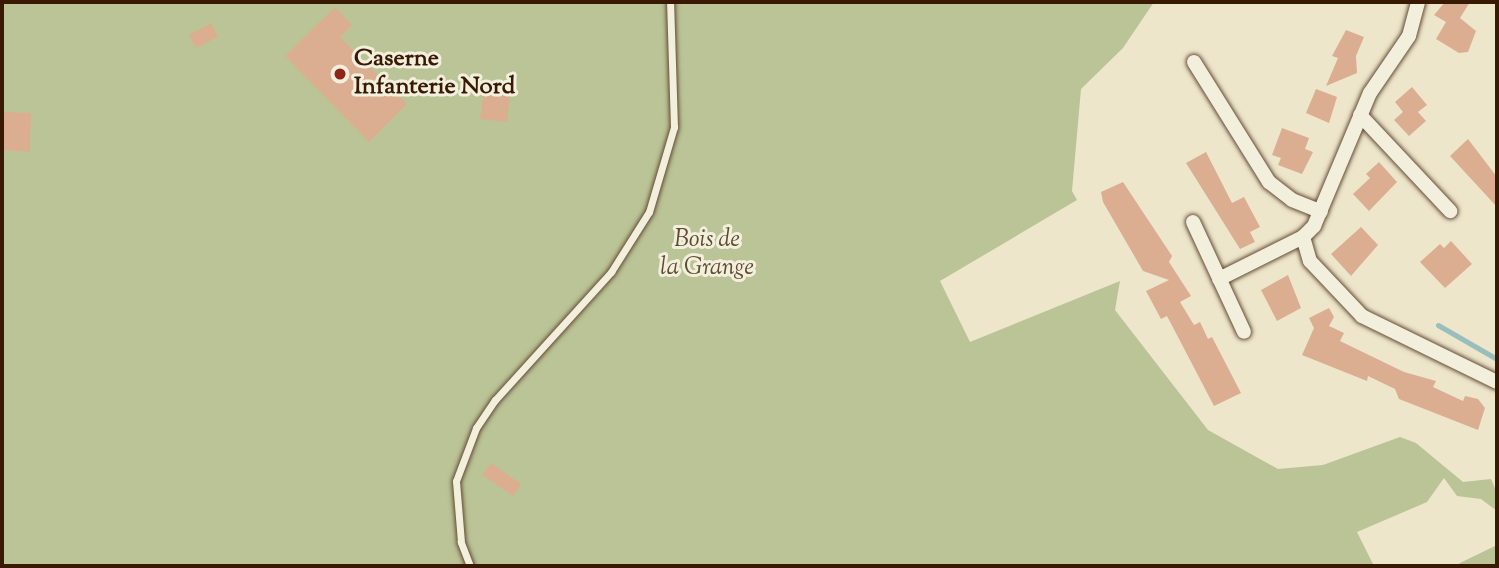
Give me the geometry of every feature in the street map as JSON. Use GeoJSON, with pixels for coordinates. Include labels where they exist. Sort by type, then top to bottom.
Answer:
{"type":"FeatureCollection","features":[{"type":"Feature","properties":{"kind":"street"},"geometry":{"type":"LineString","coordinates":[[1219,279],[1303,237],[1321,212],[1360,115],[1409,36],[1418,2]]}},
{"type":"Feature","properties":{"kind":"street"},"geometry":{"type":"LineString","coordinates":[[1194,62],[1269,182],[1292,200],[1321,212]]}},
{"type":"Feature","properties":{"kind":"street"},"geometry":{"type":"LineString","coordinates":[[1360,115],[1450,211]]}},
{"type":"Feature","properties":{"kind":"street"},"geometry":{"type":"LineString","coordinates":[[1193,222],[1244,332]]}},
{"type":"Feature","properties":{"kind":"street"},"geometry":{"type":"LineString","coordinates":[[1303,237],[1310,261],[1362,316],[1497,382]]}},
{"type":"Feature","properties":{"kind":"lane"},"geometry":{"type":"LineString","coordinates":[[470,566],[461,542],[456,481],[476,428],[495,400],[611,272],[649,212],[674,127],[670,2]]}},
{"type":"Feature","properties":{"kind":"green space","name":"Bois de la Grange"},"geometry":{"type":"Polygon","coordinates":[[[2,2],[1154,2],[1123,48],[1081,89],[1072,191],[1077,200],[940,281],[970,342],[1120,281],[1115,310],[1208,430],[1278,469],[1323,465],[1400,437],[1416,443],[1463,482],[1491,479],[1497,493],[1497,511],[1481,499],[1457,496],[1444,478],[1427,502],[1357,532],[1374,566],[2,566],[2,2]]]}},
{"type":"Feature","properties":{"kind":"green space"},"geometry":{"type":"Polygon","coordinates":[[[1497,545],[1497,566],[1455,566],[1462,562],[1497,545]]]}},
{"type":"Feature","properties":{"kind":"building"},"geometry":{"type":"Polygon","coordinates":[[[1445,2],[1470,2],[1460,18],[1476,31],[1468,52],[1459,53],[1436,39],[1446,22],[1434,15],[1445,2]]]}},
{"type":"Feature","properties":{"kind":"building","name":"Caserne Infanterie Nord"},"geometry":{"type":"Polygon","coordinates":[[[335,7],[352,25],[340,37],[407,104],[369,142],[285,56],[335,7]]]}},
{"type":"Feature","properties":{"kind":"building"},"geometry":{"type":"Polygon","coordinates":[[[211,23],[218,37],[196,48],[189,35],[211,23]]]}},
{"type":"Feature","properties":{"kind":"building"},"geometry":{"type":"Polygon","coordinates":[[[1346,30],[1364,37],[1356,56],[1357,73],[1326,86],[1338,58],[1332,56],[1346,30]]]}},
{"type":"Feature","properties":{"kind":"building"},"geometry":{"type":"Polygon","coordinates":[[[1412,87],[1427,105],[1418,112],[1426,121],[1409,136],[1394,120],[1403,112],[1395,102],[1412,87]]]}},
{"type":"Feature","properties":{"kind":"building"},"geometry":{"type":"Polygon","coordinates":[[[484,89],[510,92],[507,122],[480,119],[484,89]]]}},
{"type":"Feature","properties":{"kind":"building"},"geometry":{"type":"Polygon","coordinates":[[[1316,89],[1337,97],[1329,123],[1306,113],[1316,89]]]}},
{"type":"Feature","properties":{"kind":"building"},"geometry":{"type":"Polygon","coordinates":[[[2,112],[31,113],[30,152],[2,150],[2,112]]]}},
{"type":"Feature","properties":{"kind":"building"},"geometry":{"type":"Polygon","coordinates":[[[1282,128],[1309,138],[1305,149],[1313,152],[1302,174],[1278,165],[1281,158],[1272,155],[1282,128]]]}},
{"type":"Feature","properties":{"kind":"building"},"geometry":{"type":"Polygon","coordinates":[[[1468,139],[1497,177],[1497,207],[1450,156],[1468,139]]]}},
{"type":"Feature","properties":{"kind":"building"},"geometry":{"type":"Polygon","coordinates":[[[1206,152],[1232,203],[1244,197],[1260,227],[1250,232],[1255,242],[1240,249],[1186,163],[1206,152]]]}},
{"type":"Feature","properties":{"kind":"building"},"geometry":{"type":"Polygon","coordinates":[[[1379,162],[1397,182],[1369,211],[1353,194],[1370,178],[1366,174],[1379,162]]]}},
{"type":"Feature","properties":{"kind":"building"},"geometry":{"type":"Polygon","coordinates":[[[1123,182],[1172,256],[1169,262],[1191,296],[1180,302],[1194,325],[1200,322],[1208,339],[1212,337],[1241,393],[1214,406],[1167,316],[1161,319],[1146,291],[1169,280],[1143,271],[1103,202],[1101,192],[1123,182]]]}},
{"type":"Feature","properties":{"kind":"building"},"geometry":{"type":"Polygon","coordinates":[[[1361,227],[1378,245],[1351,276],[1331,254],[1361,227]]]}},
{"type":"Feature","properties":{"kind":"building"},"geometry":{"type":"Polygon","coordinates":[[[1451,241],[1472,264],[1445,288],[1420,262],[1440,244],[1444,248],[1451,241]]]}},
{"type":"Feature","properties":{"kind":"building"},"geometry":{"type":"Polygon","coordinates":[[[1288,275],[1301,308],[1277,321],[1261,290],[1288,275]]]}},
{"type":"Feature","properties":{"kind":"building"},"geometry":{"type":"Polygon","coordinates":[[[1329,308],[1334,317],[1329,326],[1344,333],[1340,341],[1404,372],[1436,381],[1433,387],[1463,401],[1465,396],[1478,399],[1485,408],[1478,430],[1399,399],[1395,389],[1368,376],[1367,381],[1302,355],[1314,328],[1309,318],[1329,308]]]}},
{"type":"Feature","properties":{"kind":"building"},"geometry":{"type":"Polygon","coordinates":[[[491,463],[521,484],[513,496],[482,475],[491,463]]]}},
{"type":"Feature","properties":{"kind":"waterway"},"geometry":{"type":"LineString","coordinates":[[1438,325],[1497,359]]}},
{"type":"Feature","properties":{"kind":"place","name":"Caserne Infanterie Nord"},"geometry":{"type":"Point","coordinates":[340,74]}}]}
